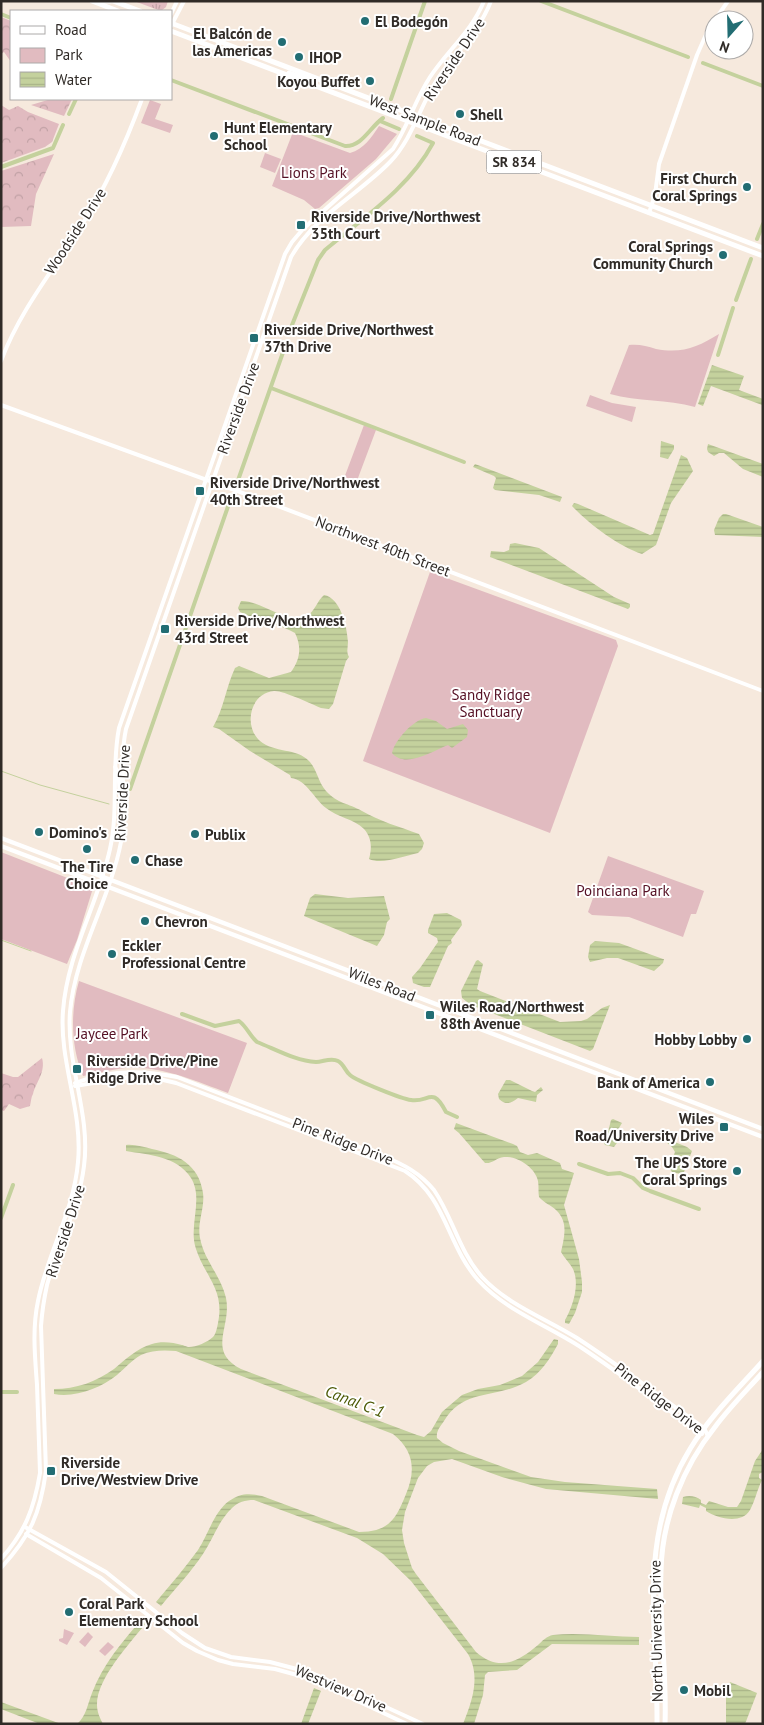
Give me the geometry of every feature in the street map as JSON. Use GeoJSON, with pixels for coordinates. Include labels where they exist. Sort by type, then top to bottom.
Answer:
{"type":"FeatureCollection","features":[{"type":"Feature","properties":{"kind":"main road"},"geometry":{"type":"LineString","coordinates":[[92,1],[115,10]]}},
{"type":"Feature","properties":{"kind":"main road"},"geometry":{"type":"LineString","coordinates":[[104,1],[112,1],[137,10]]}},
{"type":"Feature","properties":{"kind":"main road","name":"West Sample Road"},"geometry":{"type":"LineString","coordinates":[[172,24],[763,248]]}},
{"type":"Feature","properties":{"kind":"main road","name":"West Sample Road"},"geometry":{"type":"LineString","coordinates":[[172,31],[763,256]]}},
{"type":"Feature","properties":{"kind":"main road"},"geometry":{"type":"LineString","coordinates":[[274,71],[281,70],[304,78],[310,76]]}},
{"type":"Feature","properties":{"kind":"main road"},"geometry":{"type":"LineString","coordinates":[[305,83],[312,80],[327,86],[333,85]]}},
{"type":"Feature","properties":{"kind":"main road","name":"Wiles Road"},"geometry":{"type":"LineString","coordinates":[[1,838],[763,1129]]}},
{"type":"Feature","properties":{"kind":"main road","name":"Wiles Road"},"geometry":{"type":"LineString","coordinates":[[1,846],[763,1137]]}},
{"type":"Feature","properties":{"kind":"main road","name":"North University Drive"},"geometry":{"type":"LineString","coordinates":[[657,1724],[657,1662],[653,1572],[657,1537],[672,1485],[686,1456],[702,1431],[763,1361]]}},
{"type":"Feature","properties":{"kind":"main road","name":"North University Drive"},"geometry":{"type":"LineString","coordinates":[[665,1724],[661,1570],[665,1537],[678,1489],[708,1436],[763,1372]]}},
{"type":"Feature","properties":{"kind":"main road"},"geometry":{"type":"LineString","coordinates":[[657,1662],[664,1671]]}},
{"type":"Feature","properties":{"kind":"street"},"geometry":{"type":"LineString","coordinates":[[172,24],[184,1]]}},
{"type":"Feature","properties":{"kind":"street","name":"Riverside Drive"},"geometry":{"type":"LineString","coordinates":[[1,1559],[25,1527],[37,1494],[40,1473],[34,1332],[42,1281],[72,1196],[78,1163],[79,1127],[65,1060],[62,1032],[65,988],[70,968],[102,876],[114,829],[116,745],[119,728],[285,254],[303,229],[389,153],[400,138],[429,78],[466,33],[484,1]]}},
{"type":"Feature","properties":{"kind":"street","name":"Riverside Drive"},"geometry":{"type":"LineString","coordinates":[[1,1568],[31,1530],[38,1511],[46,1471],[41,1326],[43,1304],[48,1284],[77,1201],[85,1166],[85,1128],[70,1050],[70,1012],[80,963],[110,880],[121,842],[123,828],[122,759],[126,729],[285,275],[298,245],[320,222],[390,162],[406,141],[436,81],[447,64],[475,32],[491,1]]}},
{"type":"Feature","properties":{"kind":"street"},"geometry":{"type":"LineString","coordinates":[[649,213],[652,206],[659,164],[697,55],[708,30],[728,1]]}},
{"type":"Feature","properties":{"kind":"street","name":"Woodside Drive"},"geometry":{"type":"LineString","coordinates":[[1,361],[26,308],[100,196],[142,100]]}},
{"type":"Feature","properties":{"kind":"street","name":"Northwest 40th Street"},"geometry":{"type":"LineString","coordinates":[[1,405],[212,482],[763,691]]}},
{"type":"Feature","properties":{"kind":"street"},"geometry":{"type":"LineString","coordinates":[[115,767],[118,772],[120,795],[123,800]]}},
{"type":"Feature","properties":{"kind":"street","name":"Pine Ridge Drive"},"geometry":{"type":"LineString","coordinates":[[71,1086],[126,1072],[151,1072],[177,1077],[374,1152],[408,1167],[428,1182],[434,1190],[470,1261],[495,1290],[507,1299],[584,1343],[708,1436]]}},
{"type":"Feature","properties":{"kind":"street","name":"Westview Drive"},"geometry":{"type":"LineString","coordinates":[[25,1527],[106,1572],[182,1633],[205,1648],[231,1657],[279,1663],[312,1672],[424,1724]]}},
{"type":"Feature","properties":{"kind":"street","name":"Westview Drive"},"geometry":{"type":"LineString","coordinates":[[22,1532],[87,1568],[183,1643],[203,1654],[233,1664],[275,1669],[308,1678],[407,1724]]}},
{"type":"Feature","properties":{"kind":"green space"},"geometry":{"type":"Polygon","coordinates":[[[134,1],[168,1],[166,7],[158,10],[134,1]]]}},
{"type":"Feature","properties":{"kind":"green space"},"geometry":{"type":"Polygon","coordinates":[[[1,17],[10,21],[10,61],[4,52],[1,54],[1,17]]]}},
{"type":"Feature","properties":{"kind":"green space"},"geometry":{"type":"Polygon","coordinates":[[[48,100],[72,100],[64,116],[31,105],[48,100]]]}},
{"type":"Feature","properties":{"kind":"green space"},"geometry":{"type":"Polygon","coordinates":[[[150,100],[161,104],[155,119],[173,125],[170,133],[141,123],[150,100]]]}},
{"type":"Feature","properties":{"kind":"green space"},"geometry":{"type":"Polygon","coordinates":[[[1,105],[9,110],[18,106],[59,124],[52,142],[45,147],[1,163],[1,105]]]}},
{"type":"Feature","properties":{"kind":"green space","name":"Lions Park"},"geometry":{"type":"Polygon","coordinates":[[[379,126],[397,134],[376,159],[319,208],[315,209],[304,200],[272,186],[293,132],[350,153],[363,146],[379,126]]]}},
{"type":"Feature","properties":{"kind":"green space"},"geometry":{"type":"Polygon","coordinates":[[[265,153],[281,159],[275,173],[260,167],[265,153]]]}},
{"type":"Feature","properties":{"kind":"green space"},"geometry":{"type":"Polygon","coordinates":[[[54,154],[36,194],[31,226],[1,227],[1,171],[54,154]]]}},
{"type":"Feature","properties":{"kind":"green space"},"geometry":{"type":"Polygon","coordinates":[[[719,334],[695,407],[610,394],[629,345],[674,351],[697,346],[719,334]]]}},
{"type":"Feature","properties":{"kind":"green space"},"geometry":{"type":"Polygon","coordinates":[[[590,395],[612,403],[636,407],[632,422],[586,406],[590,395]]]}},
{"type":"Feature","properties":{"kind":"green space"},"geometry":{"type":"Polygon","coordinates":[[[364,425],[376,430],[355,486],[343,481],[364,425]]]}},
{"type":"Feature","properties":{"kind":"green space","name":"Sandy Ridge Sanctuary"},"geometry":{"type":"Polygon","coordinates":[[[430,572],[616,640],[618,646],[550,833],[363,761],[430,572]]]}},
{"type":"Feature","properties":{"kind":"green space"},"geometry":{"type":"Polygon","coordinates":[[[1,852],[93,888],[77,940],[67,964],[1,939],[1,852]]]}},
{"type":"Feature","properties":{"kind":"green space","name":"Poinciana Park"},"geometry":{"type":"Polygon","coordinates":[[[608,856],[704,891],[696,914],[691,914],[683,937],[629,917],[592,915],[588,912],[608,856]]]}},
{"type":"Feature","properties":{"kind":"green space","name":"Jaycee Park"},"geometry":{"type":"Polygon","coordinates":[[[79,981],[247,1043],[228,1093],[191,1079],[152,1069],[115,1069],[83,1076],[76,1053],[73,1029],[74,1005],[79,981]]]}},
{"type":"Feature","properties":{"kind":"green space"},"geometry":{"type":"Polygon","coordinates":[[[42,1058],[42,1072],[30,1106],[20,1109],[9,1104],[4,1111],[1,1110],[1,1073],[18,1077],[42,1058]]]}},
{"type":"Feature","properties":{"kind":"green space"},"geometry":{"type":"Polygon","coordinates":[[[64,1629],[74,1633],[67,1645],[59,1641],[59,1639],[63,1638],[64,1629]]]}},
{"type":"Feature","properties":{"kind":"green space"},"geometry":{"type":"Polygon","coordinates":[[[88,1632],[93,1637],[85,1647],[79,1642],[88,1632]]]}},
{"type":"Feature","properties":{"kind":"green space"},"geometry":{"type":"Polygon","coordinates":[[[108,1642],[114,1647],[105,1656],[99,1651],[108,1642]]]}},
{"type":"Feature","properties":{"kind":"water"},"geometry":{"type":"Polygon","coordinates":[[[712,365],[744,376],[739,390],[763,399],[762,405],[711,386],[703,406],[698,404],[712,365]]]}},
{"type":"Feature","properties":{"kind":"water"},"geometry":{"type":"Polygon","coordinates":[[[661,441],[674,445],[674,449],[668,459],[660,457],[661,441]]]}},
{"type":"Feature","properties":{"kind":"water"},"geometry":{"type":"Polygon","coordinates":[[[708,444],[763,464],[763,477],[743,469],[724,453],[714,456],[708,452],[708,444]]]}},
{"type":"Feature","properties":{"kind":"water"},"geometry":{"type":"Polygon","coordinates":[[[681,455],[687,458],[693,471],[671,503],[656,545],[642,554],[623,546],[604,534],[572,506],[574,503],[578,504],[650,535],[653,534],[681,455]]]}},
{"type":"Feature","properties":{"kind":"water"},"geometry":{"type":"Polygon","coordinates":[[[475,464],[562,497],[560,502],[539,495],[495,490],[493,488],[496,478],[473,467],[475,464]]]}},
{"type":"Feature","properties":{"kind":"water"},"geometry":{"type":"Polygon","coordinates":[[[723,514],[763,527],[763,537],[715,535],[714,530],[719,518],[723,514]]]}},
{"type":"Feature","properties":{"kind":"water"},"geometry":{"type":"Polygon","coordinates":[[[515,543],[539,548],[614,597],[630,604],[630,607],[628,609],[490,557],[491,551],[504,552],[509,550],[510,544],[515,543]]]}},
{"type":"Feature","properties":{"kind":"water"},"geometry":{"type":"Polygon","coordinates":[[[324,595],[330,597],[339,607],[348,642],[347,651],[349,657],[346,661],[333,704],[329,709],[321,708],[278,691],[266,693],[259,698],[252,711],[252,727],[255,735],[266,745],[298,754],[309,761],[323,787],[335,798],[382,821],[419,834],[424,843],[418,853],[387,861],[369,859],[371,843],[364,829],[330,811],[302,782],[291,778],[290,775],[213,727],[235,668],[239,666],[269,678],[291,672],[298,658],[299,643],[295,633],[240,612],[238,608],[241,601],[257,604],[285,616],[301,618],[310,614],[324,595]]]}},
{"type":"Feature","properties":{"kind":"water"},"geometry":{"type":"Polygon","coordinates":[[[426,718],[436,721],[447,729],[463,724],[468,730],[467,737],[452,748],[448,745],[411,759],[404,759],[392,753],[405,731],[416,722],[426,718]]]}},
{"type":"Feature","properties":{"kind":"water"},"geometry":{"type":"Polygon","coordinates":[[[315,894],[348,898],[384,896],[390,919],[387,922],[384,935],[377,946],[304,916],[310,898],[315,894]]]}},
{"type":"Feature","properties":{"kind":"water"},"geometry":{"type":"Polygon","coordinates":[[[447,913],[461,920],[462,925],[451,940],[452,943],[448,946],[430,987],[413,983],[412,977],[438,942],[437,938],[428,933],[434,914],[447,913]]]}},
{"type":"Feature","properties":{"kind":"water"},"geometry":{"type":"Polygon","coordinates":[[[595,941],[619,943],[664,959],[663,963],[654,971],[618,958],[607,958],[590,962],[588,957],[590,945],[595,941]]]}},
{"type":"Feature","properties":{"kind":"water"},"geometry":{"type":"Polygon","coordinates":[[[478,960],[483,964],[477,989],[560,1022],[587,1019],[602,1008],[610,1005],[593,1049],[590,1051],[471,1005],[462,998],[461,991],[478,960]]]}},
{"type":"Feature","properties":{"kind":"water"},"geometry":{"type":"Polygon","coordinates":[[[506,1080],[510,1080],[535,1092],[541,1087],[543,1090],[537,1095],[536,1102],[518,1098],[507,1103],[499,1099],[498,1094],[506,1080]]]}},
{"type":"Feature","properties":{"kind":"water"},"geometry":{"type":"Polygon","coordinates":[[[613,1119],[622,1123],[619,1128],[624,1135],[635,1136],[635,1138],[619,1140],[614,1147],[605,1145],[603,1141],[613,1119]]]}},
{"type":"Feature","properties":{"kind":"water"},"geometry":{"type":"Polygon","coordinates":[[[456,1123],[513,1144],[517,1146],[520,1152],[528,1155],[537,1153],[560,1163],[562,1169],[574,1173],[564,1205],[579,1259],[582,1292],[569,1324],[565,1323],[565,1320],[573,1302],[576,1281],[573,1269],[561,1252],[564,1230],[563,1220],[554,1208],[539,1197],[536,1176],[525,1163],[514,1158],[504,1157],[490,1163],[485,1163],[454,1129],[456,1123]]]}},
{"type":"Feature","properties":{"kind":"water"},"geometry":{"type":"Polygon","coordinates":[[[670,1140],[692,1151],[684,1172],[680,1174],[672,1172],[669,1168],[675,1152],[666,1142],[670,1140]]]}},
{"type":"Feature","properties":{"kind":"water"},"geometry":{"type":"Polygon","coordinates":[[[126,1145],[161,1151],[178,1157],[192,1168],[197,1175],[203,1193],[199,1227],[200,1238],[205,1254],[224,1290],[226,1298],[227,1309],[222,1346],[231,1362],[241,1369],[424,1437],[431,1431],[442,1412],[462,1395],[478,1389],[500,1385],[522,1376],[538,1362],[554,1339],[558,1340],[558,1344],[541,1370],[526,1382],[515,1387],[461,1403],[441,1425],[437,1438],[459,1451],[531,1477],[565,1482],[657,1489],[658,1499],[546,1489],[502,1477],[452,1459],[434,1462],[427,1466],[418,1478],[405,1512],[402,1530],[404,1543],[412,1568],[416,1574],[476,1652],[493,1662],[500,1663],[516,1660],[553,1635],[639,1637],[639,1645],[552,1644],[517,1670],[488,1672],[485,1675],[483,1695],[474,1724],[463,1724],[474,1689],[475,1680],[472,1663],[468,1654],[411,1581],[383,1554],[357,1538],[254,1500],[242,1502],[232,1508],[223,1518],[203,1554],[188,1574],[161,1606],[156,1602],[198,1550],[219,1511],[233,1498],[245,1494],[253,1494],[359,1532],[378,1530],[390,1522],[399,1510],[409,1485],[412,1469],[409,1454],[400,1440],[393,1434],[176,1351],[149,1352],[141,1355],[111,1380],[96,1388],[70,1395],[54,1394],[54,1389],[78,1386],[100,1378],[136,1351],[146,1346],[163,1342],[188,1347],[195,1346],[211,1339],[216,1331],[219,1301],[213,1284],[200,1259],[194,1240],[195,1186],[191,1178],[178,1165],[162,1158],[126,1151],[126,1145]]]}},
{"type":"Feature","properties":{"kind":"water"},"geometry":{"type":"Polygon","coordinates":[[[763,1449],[763,1472],[759,1474],[759,1478],[762,1480],[752,1507],[746,1515],[735,1519],[722,1518],[706,1511],[706,1508],[700,1505],[699,1508],[682,1504],[683,1497],[690,1496],[701,1500],[701,1503],[706,1505],[709,1501],[728,1507],[737,1507],[741,1501],[755,1461],[763,1449]]]}},
{"type":"Feature","properties":{"kind":"water"},"geometry":{"type":"Polygon","coordinates":[[[142,1619],[147,1622],[116,1661],[102,1684],[97,1705],[103,1724],[77,1724],[85,1714],[96,1682],[107,1663],[142,1619]]]}},
{"type":"Feature","properties":{"kind":"water"},"geometry":{"type":"Polygon","coordinates":[[[730,1682],[757,1693],[745,1724],[726,1724],[726,1698],[730,1682]]]}},
{"type":"Feature","properties":{"kind":"water"},"geometry":{"type":"Polygon","coordinates":[[[314,1688],[321,1691],[308,1724],[301,1724],[314,1688]]]}},
{"type":"Feature","properties":{"kind":"water"},"geometry":{"type":"Polygon","coordinates":[[[1,1702],[61,1724],[40,1724],[1,1709],[1,1702]]]}},
{"type":"Feature","properties":{"kind":"waterway"},"geometry":{"type":"LineString","coordinates":[[391,99],[425,1]]}},
{"type":"Feature","properties":{"kind":"waterway"},"geometry":{"type":"LineString","coordinates":[[541,1],[688,57]]}},
{"type":"Feature","properties":{"kind":"waterway"},"geometry":{"type":"LineString","coordinates":[[1,14],[10,18]]}},
{"type":"Feature","properties":{"kind":"waterway"},"geometry":{"type":"LineString","coordinates":[[703,63],[763,86]]}},
{"type":"Feature","properties":{"kind":"waterway"},"geometry":{"type":"LineString","coordinates":[[172,80],[345,146],[361,140],[383,118]]}},
{"type":"Feature","properties":{"kind":"waterway"},"geometry":{"type":"LineString","coordinates":[[69,114],[76,100]]}},
{"type":"Feature","properties":{"kind":"waterway"},"geometry":{"type":"LineString","coordinates":[[380,121],[399,129]]}},
{"type":"Feature","properties":{"kind":"waterway"},"geometry":{"type":"LineString","coordinates":[[1,167],[53,148],[63,125]]}},
{"type":"Feature","properties":{"kind":"waterway"},"geometry":{"type":"LineString","coordinates":[[290,330],[318,260],[325,250],[370,214],[398,188],[423,159],[433,143],[417,136]]}},
{"type":"Feature","properties":{"kind":"waterway"},"geometry":{"type":"LineString","coordinates":[[757,239],[763,224]]}},
{"type":"Feature","properties":{"kind":"waterway"},"geometry":{"type":"LineString","coordinates":[[736,300],[751,259]]}},
{"type":"Feature","properties":{"kind":"waterway"},"geometry":{"type":"LineString","coordinates":[[718,355],[733,308]]}},
{"type":"Feature","properties":{"kind":"waterway"},"geometry":{"type":"LineString","coordinates":[[236,486],[287,341]]}},
{"type":"Feature","properties":{"kind":"waterway"},"geometry":{"type":"LineString","coordinates":[[271,388],[464,462]]}},
{"type":"Feature","properties":{"kind":"waterway"},"geometry":{"type":"LineString","coordinates":[[130,789],[232,495]]}},
{"type":"Feature","properties":{"kind":"waterway"},"geometry":{"type":"LineString","coordinates":[[1,771],[40,785],[109,804]]}},
{"type":"Feature","properties":{"kind":"waterway"},"geometry":{"type":"LineString","coordinates":[[1,940],[31,951]]}},
{"type":"Feature","properties":{"kind":"waterway"},"geometry":{"type":"LineString","coordinates":[[182,1014],[215,1026],[239,1021],[257,1042],[308,1061],[338,1061],[350,1075],[361,1081],[406,1099],[417,1100],[434,1097],[446,1112],[457,1117]]}},
{"type":"Feature","properties":{"kind":"waterway"},"geometry":{"type":"LineString","coordinates":[[579,1164],[608,1174],[620,1173],[633,1178],[643,1188],[699,1209]]}},
{"type":"Feature","properties":{"kind":"waterway"},"geometry":{"type":"LineString","coordinates":[[1,1218],[13,1185]]}},
{"type":"Feature","properties":{"kind":"waterway","name":"Canal C-1"},"geometry":{"type":"LineString","coordinates":[[1,1392],[17,1392]]}},
{"type":"Feature","properties":{"kind":"place","name":"El Bodegón"},"geometry":{"type":"Point","coordinates":[365,21]}},
{"type":"Feature","properties":{"kind":"place","name":"El Balcón de las Americas"},"geometry":{"type":"Point","coordinates":[282,42]}},
{"type":"Feature","properties":{"kind":"place","name":"IHOP"},"geometry":{"type":"Point","coordinates":[299,57]}},
{"type":"Feature","properties":{"kind":"place","name":"Koyou Buffet"},"geometry":{"type":"Point","coordinates":[370,81]}},
{"type":"Feature","properties":{"kind":"place","name":"Shell"},"geometry":{"type":"Point","coordinates":[460,114]}},
{"type":"Feature","properties":{"kind":"place","name":"Hunt Elementary School"},"geometry":{"type":"Point","coordinates":[214,136]}},
{"type":"Feature","properties":{"kind":"place","name":"First Church Coral Springs"},"geometry":{"type":"Point","coordinates":[747,187]}},
{"type":"Feature","properties":{"kind":"place","name":"Riverside Drive/Northwest 35th Court"},"geometry":{"type":"Point","coordinates":[301,225]}},
{"type":"Feature","properties":{"kind":"place","name":"Coral Springs Community Church"},"geometry":{"type":"Point","coordinates":[723,255]}},
{"type":"Feature","properties":{"kind":"place","name":"Riverside Drive/Northwest 37th Drive"},"geometry":{"type":"Point","coordinates":[254,338]}},
{"type":"Feature","properties":{"kind":"place","name":"Riverside Drive/Northwest 40th Street"},"geometry":{"type":"Point","coordinates":[200,491]}},
{"type":"Feature","properties":{"kind":"place","name":"Riverside Drive/Northwest 43rd Street"},"geometry":{"type":"Point","coordinates":[165,629]}},
{"type":"Feature","properties":{"kind":"place","name":"Domino's"},"geometry":{"type":"Point","coordinates":[39,832]}},
{"type":"Feature","properties":{"kind":"place","name":"Publix"},"geometry":{"type":"Point","coordinates":[195,834]}},
{"type":"Feature","properties":{"kind":"place","name":"The Tire Choice"},"geometry":{"type":"Point","coordinates":[87,849]}},
{"type":"Feature","properties":{"kind":"place","name":"Chase"},"geometry":{"type":"Point","coordinates":[135,860]}},
{"type":"Feature","properties":{"kind":"place","name":"Chevron"},"geometry":{"type":"Point","coordinates":[145,921]}},
{"type":"Feature","properties":{"kind":"place","name":"Eckler Professional Centre"},"geometry":{"type":"Point","coordinates":[112,954]}},
{"type":"Feature","properties":{"kind":"place","name":"Wiles Road/Northwest 88th Avenue"},"geometry":{"type":"Point","coordinates":[430,1015]}},
{"type":"Feature","properties":{"kind":"place","name":"Hobby Lobby"},"geometry":{"type":"Point","coordinates":[747,1039]}},
{"type":"Feature","properties":{"kind":"place","name":"Riverside Drive/Pine Ridge Drive"},"geometry":{"type":"Point","coordinates":[77,1069]}},
{"type":"Feature","properties":{"kind":"place","name":"Bank of America"},"geometry":{"type":"Point","coordinates":[710,1082]}},
{"type":"Feature","properties":{"kind":"place","name":"Wiles Road/University Drive"},"geometry":{"type":"Point","coordinates":[724,1127]}},
{"type":"Feature","properties":{"kind":"place","name":"The UPS Store Coral Springs"},"geometry":{"type":"Point","coordinates":[737,1171]}},
{"type":"Feature","properties":{"kind":"place","name":"Riverside Drive/Westview Drive"},"geometry":{"type":"Point","coordinates":[51,1471]}},
{"type":"Feature","properties":{"kind":"place","name":"Coral Park Elementary School"},"geometry":{"type":"Point","coordinates":[69,1612]}},
{"type":"Feature","properties":{"kind":"place","name":"Mobil"},"geometry":{"type":"Point","coordinates":[684,1690]}}]}
